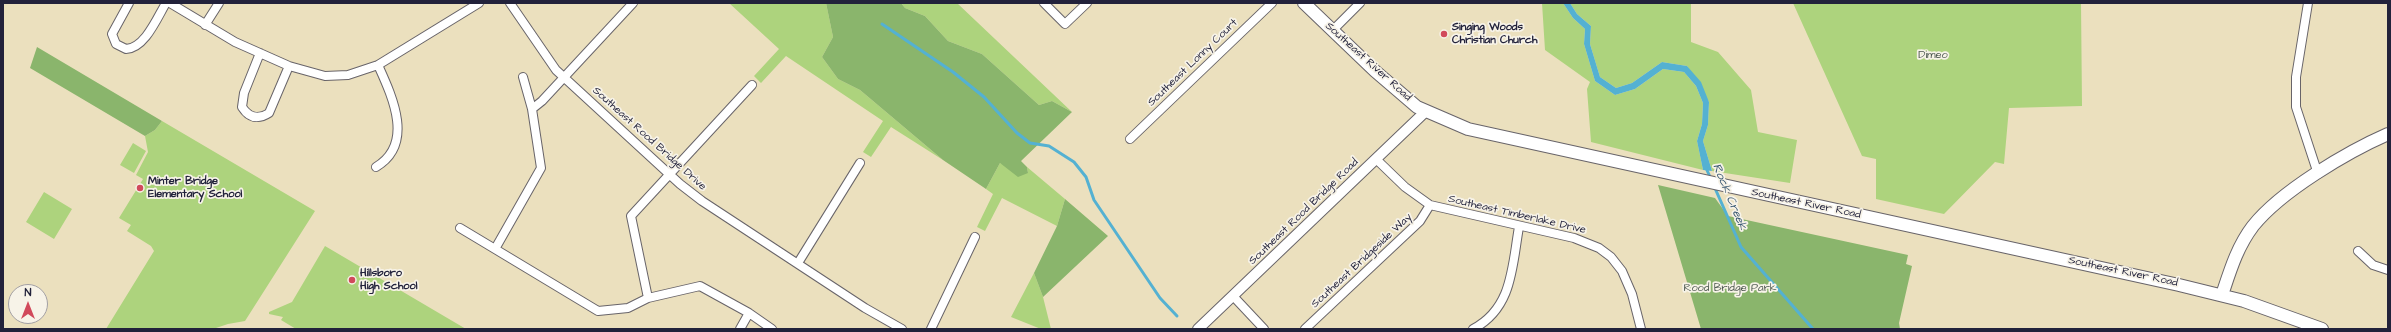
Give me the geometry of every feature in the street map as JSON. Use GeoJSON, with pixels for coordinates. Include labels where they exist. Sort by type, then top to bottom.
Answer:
{"type":"FeatureCollection","features":[{"type":"Feature","properties":{"kind":"main road","name":"Southeast River Road"},"geometry":{"type":"LineString","coordinates":[[1304,3],[1410,101],[1426,111],[1482,133],[2222,295],[2288,316],[2322,329]]}},
{"type":"Feature","properties":{"kind":"main road"},"geometry":{"type":"LineString","coordinates":[[2222,295],[2235,257],[2253,226],[2279,202],[2318,174],[2354,150],[2388,134]]}},
{"type":"Feature","properties":{"kind":"street"},"geometry":{"type":"LineString","coordinates":[[129,3],[112,34],[116,44],[126,49],[137,46],[142,41],[166,3]]}},
{"type":"Feature","properties":{"kind":"street"},"geometry":{"type":"LineString","coordinates":[[170,3],[205,25],[260,53],[289,66],[325,76],[348,75],[378,65],[479,3]]}},
{"type":"Feature","properties":{"kind":"street"},"geometry":{"type":"LineString","coordinates":[[205,25],[218,3]]}},
{"type":"Feature","properties":{"kind":"street","name":"Southeast Rood Bridge Drive"},"geometry":{"type":"LineString","coordinates":[[510,3],[544,56],[564,77],[671,175],[702,201],[902,329]]}},
{"type":"Feature","properties":{"kind":"street"},"geometry":{"type":"LineString","coordinates":[[532,109],[542,101],[633,3]]}},
{"type":"Feature","properties":{"kind":"street"},"geometry":{"type":"LineString","coordinates":[[1044,3],[1065,24],[1087,3]]}},
{"type":"Feature","properties":{"kind":"street","name":"Southeast Lonny Court"},"geometry":{"type":"LineString","coordinates":[[1130,139],[1272,3]]}},
{"type":"Feature","properties":{"kind":"street"},"geometry":{"type":"LineString","coordinates":[[1333,30],[1360,3]]}},
{"type":"Feature","properties":{"kind":"street"},"geometry":{"type":"LineString","coordinates":[[2308,3],[2297,71],[2296,107],[2318,174]]}},
{"type":"Feature","properties":{"kind":"street"},"geometry":{"type":"LineString","coordinates":[[260,53],[244,93],[242,107],[250,116],[257,118],[269,113],[289,66]]}},
{"type":"Feature","properties":{"kind":"street"},"geometry":{"type":"LineString","coordinates":[[376,167],[392,155],[397,125],[394,101],[378,65]]}},
{"type":"Feature","properties":{"kind":"street"},"geometry":{"type":"LineString","coordinates":[[495,249],[541,168],[532,109],[523,77]]}},
{"type":"Feature","properties":{"kind":"street"},"geometry":{"type":"LineString","coordinates":[[648,298],[631,216],[671,175],[752,85]]}},
{"type":"Feature","properties":{"kind":"street","name":"Southeast Rood Bridge Road"},"geometry":{"type":"LineString","coordinates":[[1198,329],[1426,111]]}},
{"type":"Feature","properties":{"kind":"street","name":"Southeast Timberlake Drive"},"geometry":{"type":"LineString","coordinates":[[1376,159],[1405,187],[1430,205],[1519,227],[1585,241],[1611,257],[1622,271],[1632,294],[1641,329]]}},
{"type":"Feature","properties":{"kind":"street"},"geometry":{"type":"LineString","coordinates":[[798,263],[860,163]]}},
{"type":"Feature","properties":{"kind":"street","name":"Southeast Bridgeside Way"},"geometry":{"type":"LineString","coordinates":[[1305,329],[1420,221],[1430,205]]}},
{"type":"Feature","properties":{"kind":"street"},"geometry":{"type":"LineString","coordinates":[[1473,329],[1494,314],[1501,305],[1506,294],[1519,227]]}},
{"type":"Feature","properties":{"kind":"street"},"geometry":{"type":"LineString","coordinates":[[460,228],[598,311],[628,308],[648,298],[700,286],[749,313],[772,329]]}},
{"type":"Feature","properties":{"kind":"street"},"geometry":{"type":"LineString","coordinates":[[931,329],[974,237]]}},
{"type":"Feature","properties":{"kind":"street"},"geometry":{"type":"LineString","coordinates":[[2358,251],[2373,265],[2388,270]]}},
{"type":"Feature","properties":{"kind":"street"},"geometry":{"type":"LineString","coordinates":[[1233,296],[1264,329]]}},
{"type":"Feature","properties":{"kind":"street"},"geometry":{"type":"LineString","coordinates":[[740,329],[749,313]]}},
{"type":"Feature","properties":{"kind":"green space"},"geometry":{"type":"Polygon","coordinates":[[[729,3],[826,3],[833,37],[822,57],[838,79],[860,90],[943,160],[891,127],[871,157],[863,152],[883,121],[786,56],[761,83],[754,76],[779,49],[729,3]]]}},
{"type":"Feature","properties":{"kind":"green space"},"geometry":{"type":"Polygon","coordinates":[[[826,3],[901,3],[905,8],[925,16],[948,41],[982,54],[1039,105],[1052,101],[1072,112],[1021,161],[1027,167],[1028,173],[1018,177],[1000,163],[986,189],[943,160],[860,90],[838,79],[822,57],[833,37],[826,3]]]}},
{"type":"Feature","properties":{"kind":"green space"},"geometry":{"type":"Polygon","coordinates":[[[901,3],[957,3],[1072,112],[1052,101],[1039,105],[982,54],[948,41],[925,16],[905,8],[901,3]]]}},
{"type":"Feature","properties":{"kind":"green space"},"geometry":{"type":"Polygon","coordinates":[[[1542,3],[1563,3],[1573,18],[1585,29],[1584,44],[1595,81],[1615,95],[1635,89],[1663,69],[1684,72],[1696,86],[1703,103],[1702,124],[1697,141],[1703,170],[1591,142],[1587,89],[1590,82],[1545,50],[1542,3]]]}},
{"type":"Feature","properties":{"kind":"green space"},"geometry":{"type":"Polygon","coordinates":[[[1570,3],[1691,3],[1691,42],[1718,52],[1751,90],[1758,132],[1797,140],[1790,183],[1712,171],[1703,141],[1708,125],[1709,102],[1687,66],[1662,62],[1632,83],[1616,88],[1600,77],[1590,44],[1591,26],[1577,14],[1570,3]]]}},
{"type":"Feature","properties":{"kind":"green space","name":"Dimeo"},"geometry":{"type":"Polygon","coordinates":[[[1793,3],[2081,3],[2082,106],[2009,108],[2004,164],[1995,162],[1944,214],[1876,199],[1876,159],[1862,156],[1793,3]]]}},
{"type":"Feature","properties":{"kind":"green space"},"geometry":{"type":"Polygon","coordinates":[[[37,47],[162,121],[155,130],[145,136],[30,68],[37,47]]]}},
{"type":"Feature","properties":{"kind":"green space"},"geometry":{"type":"Polygon","coordinates":[[[162,121],[315,211],[245,321],[228,324],[213,329],[106,329],[154,251],[151,246],[127,231],[131,225],[119,218],[143,179],[136,175],[148,152],[145,136],[155,130],[162,121]]]}},
{"type":"Feature","properties":{"kind":"green space"},"geometry":{"type":"Polygon","coordinates":[[[133,143],[146,151],[134,173],[120,165],[133,143]]]}},
{"type":"Feature","properties":{"kind":"green space"},"geometry":{"type":"Polygon","coordinates":[[[1000,163],[1028,173],[1027,167],[1065,199],[1057,226],[1002,198],[985,231],[977,227],[993,194],[986,189],[1000,163]]]}},
{"type":"Feature","properties":{"kind":"green space","name":"Rood Bridge Park"},"geometry":{"type":"Polygon","coordinates":[[[1658,185],[1715,198],[1728,216],[1908,255],[1906,264],[1912,266],[1899,323],[1900,329],[1701,329],[1658,185]]]}},
{"type":"Feature","properties":{"kind":"green space"},"geometry":{"type":"Polygon","coordinates":[[[44,192],[72,209],[54,239],[26,222],[44,192]]]}},
{"type":"Feature","properties":{"kind":"green space"},"geometry":{"type":"Polygon","coordinates":[[[1065,199],[1108,236],[1043,297],[1034,273],[1057,226],[1065,199]]]}},
{"type":"Feature","properties":{"kind":"green space"},"geometry":{"type":"Polygon","coordinates":[[[325,246],[466,329],[296,329],[281,320],[283,317],[269,314],[269,312],[292,302],[325,246]]]}},
{"type":"Feature","properties":{"kind":"green space"},"geometry":{"type":"Polygon","coordinates":[[[1034,273],[1043,297],[1051,329],[1041,329],[1011,317],[1034,273]]]}},
{"type":"Feature","properties":{"kind":"water"},"geometry":{"type":"Polygon","coordinates":[[[1563,3],[1570,3],[1577,14],[1591,26],[1590,44],[1600,77],[1616,88],[1632,83],[1662,62],[1687,66],[1701,82],[1709,102],[1708,125],[1703,141],[1712,171],[1703,170],[1697,141],[1702,124],[1703,103],[1696,86],[1684,72],[1663,69],[1635,89],[1615,95],[1595,81],[1584,44],[1585,29],[1573,18],[1563,3]]]}},
{"type":"Feature","properties":{"kind":"waterway"},"geometry":{"type":"LineString","coordinates":[[882,24],[953,72],[984,97],[1017,133],[1030,143],[1049,146],[1074,162],[1086,177],[1094,200],[1160,298],[1177,316]]}},
{"type":"Feature","properties":{"kind":"waterway","name":"Rock Creek"},"geometry":{"type":"LineString","coordinates":[[1706,168],[1711,179]]}},
{"type":"Feature","properties":{"kind":"waterway","name":"Rock Creek"},"geometry":{"type":"LineString","coordinates":[[1714,186],[1741,247],[1813,329]]}},
{"type":"Feature","properties":{"kind":"place","name":"Singing Woods Christian Church"},"geometry":{"type":"Point","coordinates":[1444,34]}},
{"type":"Feature","properties":{"kind":"place","name":"Minter Bridge Elementary School"},"geometry":{"type":"Point","coordinates":[140,188]}},
{"type":"Feature","properties":{"kind":"place","name":"Hillsboro High School"},"geometry":{"type":"Point","coordinates":[352,280]}}]}
